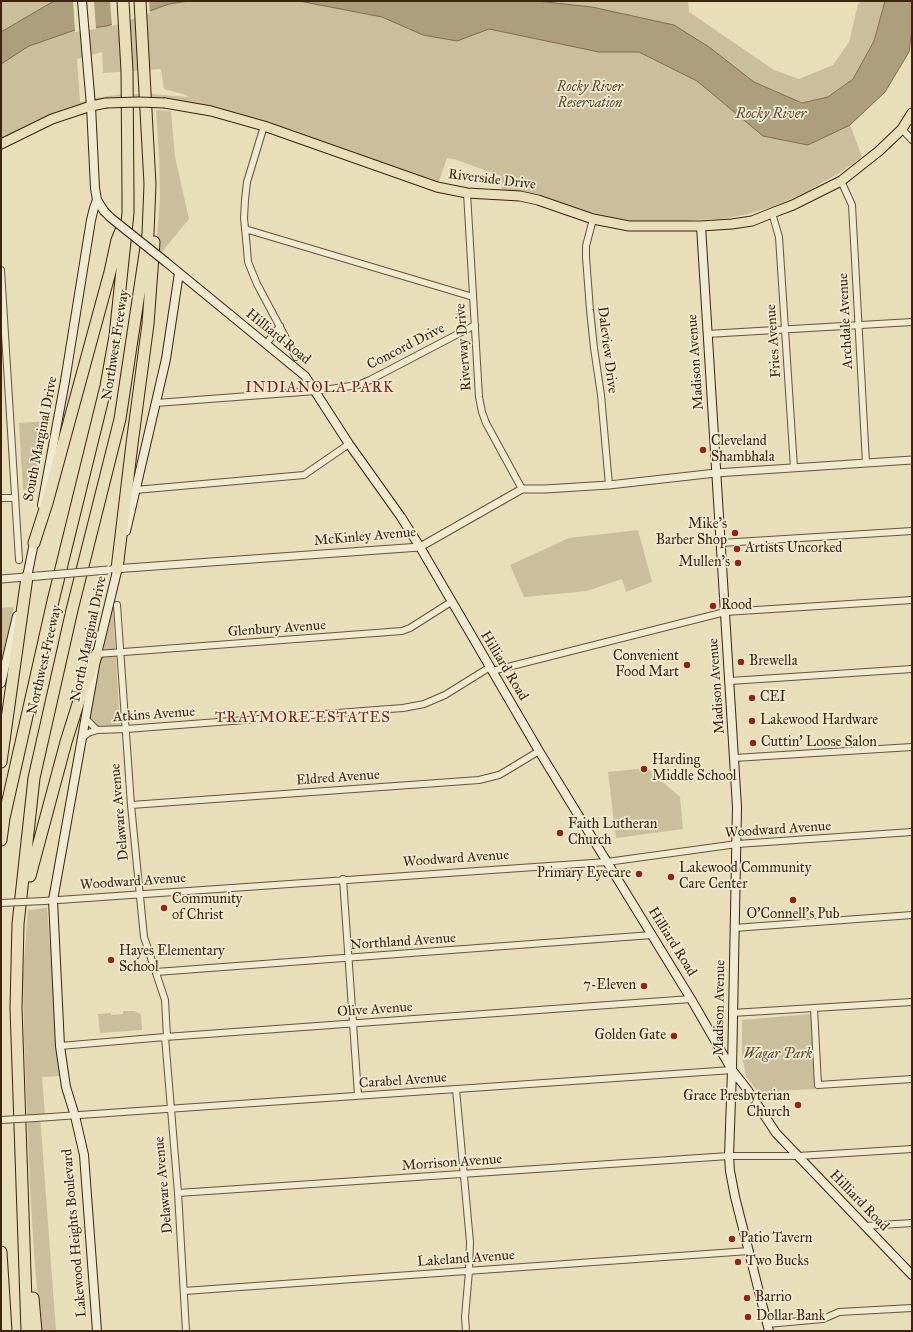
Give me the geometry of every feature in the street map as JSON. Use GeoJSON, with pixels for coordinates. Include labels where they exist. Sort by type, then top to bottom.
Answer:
{"type":"FeatureCollection","features":[{"type":"Feature","properties":{"kind":"highway","name":"Northwest Freeway"},"geometry":{"type":"LineString","coordinates":[[1,840],[4,818],[50,616],[106,386],[115,336],[128,213],[127,71],[123,1]]}},
{"type":"Feature","properties":{"kind":"highway","name":"Northwest Freeway"},"geometry":{"type":"LineString","coordinates":[[27,1331],[16,1008],[18,924],[34,778],[72,610],[120,419],[148,234],[150,184],[140,1]]}},
{"type":"Feature","properties":{"kind":"highway"},"geometry":{"type":"LineString","coordinates":[[113,569],[148,324],[155,234],[156,189],[144,85]]}},
{"type":"Feature","properties":{"kind":"highway"},"geometry":{"type":"LineString","coordinates":[[34,543],[47,503],[110,272],[117,240],[128,213]]}},
{"type":"Feature","properties":{"kind":"highway"},"geometry":{"type":"LineString","coordinates":[[1,762],[32,576]]}},
{"type":"Feature","properties":{"kind":"highway"},"geometry":{"type":"LineString","coordinates":[[16,1008],[22,916],[31,866],[66,742],[83,688],[97,654]]}},
{"type":"Feature","properties":{"kind":"highway"},"geometry":{"type":"LineString","coordinates":[[22,1202],[36,1331]]}},
{"type":"Feature","properties":{"kind":"highway"},"geometry":{"type":"LineString","coordinates":[[1,1253],[6,1331]]}},
{"type":"Feature","properties":{"kind":"main road","name":"Hilliard Road"},"geometry":{"type":"LineString","coordinates":[[82,1],[88,87],[91,106],[95,188],[97,200],[104,211],[305,376],[349,444],[401,517],[420,547],[539,751],[691,999],[732,1070],[776,1133],[912,1275]]}},
{"type":"Feature","properties":{"kind":"main road","name":"Riverside Drive"},"geometry":{"type":"LineString","coordinates":[[1,144],[52,119],[91,106],[106,103],[165,103],[211,111],[264,126],[437,187],[467,193],[507,195],[538,200],[593,219],[629,226],[701,226],[752,221],[793,205],[841,180],[879,151],[902,129],[912,113]]}},
{"type":"Feature","properties":{"kind":"main road","name":"South Marginal Drive"},"geometry":{"type":"LineString","coordinates":[[1,683],[32,576],[34,543],[65,381],[91,220],[97,200]]}},
{"type":"Feature","properties":{"kind":"main road","name":"Madison Avenue"},"geometry":{"type":"LineString","coordinates":[[701,226],[737,808],[729,1156],[734,1192],[768,1327]]}},
{"type":"Feature","properties":{"kind":"main road","name":"North Marginal Drive"},"geometry":{"type":"LineString","coordinates":[[59,1014],[53,900],[113,569],[135,490],[166,359],[179,273]]}},
{"type":"Feature","properties":{"kind":"main road","name":"Lakewood Heights Boulevard"},"geometry":{"type":"LineString","coordinates":[[59,1014],[60,1046],[66,1087],[75,1116],[84,1155],[97,1331]]}},
{"type":"Feature","properties":{"kind":"street"},"geometry":{"type":"LineString","coordinates":[[264,126],[247,182],[245,200],[245,229],[248,262],[257,284],[296,357]]}},
{"type":"Feature","properties":{"kind":"street"},"geometry":{"type":"LineString","coordinates":[[902,129],[912,140]]}},
{"type":"Feature","properties":{"kind":"street","name":"Archdale Avenue"},"geometry":{"type":"LineString","coordinates":[[841,180],[852,205],[866,463]]}},
{"type":"Feature","properties":{"kind":"street","name":"Riverway Drive"},"geometry":{"type":"LineString","coordinates":[[467,193],[479,398],[486,423],[522,489]]}},
{"type":"Feature","properties":{"kind":"street","name":"Fries Avenue"},"geometry":{"type":"LineString","coordinates":[[772,213],[779,237],[794,468]]}},
{"type":"Feature","properties":{"kind":"street","name":"Daleview Drive"},"geometry":{"type":"LineString","coordinates":[[593,219],[586,246],[586,257],[590,310],[601,395],[609,485]]}},
{"type":"Feature","properties":{"kind":"street"},"geometry":{"type":"LineString","coordinates":[[245,229],[473,297]]}},
{"type":"Feature","properties":{"kind":"street"},"geometry":{"type":"LineString","coordinates":[[1,270],[19,560]]}},
{"type":"Feature","properties":{"kind":"street"},"geometry":{"type":"LineString","coordinates":[[707,334],[912,322]]}},
{"type":"Feature","properties":{"kind":"street","name":"Concord Drive"},"geometry":{"type":"LineString","coordinates":[[156,403],[316,391],[352,386],[370,380],[474,325]]}},
{"type":"Feature","properties":{"kind":"street"},"geometry":{"type":"LineString","coordinates":[[266,344],[280,326]]}},
{"type":"Feature","properties":{"kind":"street"},"geometry":{"type":"LineString","coordinates":[[135,490],[304,475],[349,444]]}},
{"type":"Feature","properties":{"kind":"street"},"geometry":{"type":"LineString","coordinates":[[522,489],[545,490],[609,485],[716,473],[912,460]]}},
{"type":"Feature","properties":{"kind":"street","name":"McKinley Avenue"},"geometry":{"type":"LineString","coordinates":[[1,579],[113,569],[420,547],[522,489]]}},
{"type":"Feature","properties":{"kind":"street"},"geometry":{"type":"LineString","coordinates":[[1,498],[14,498]]}},
{"type":"Feature","properties":{"kind":"street"},"geometry":{"type":"LineString","coordinates":[[721,543],[912,531]]}},
{"type":"Feature","properties":{"kind":"street","name":"Atkins Avenue"},"geometry":{"type":"LineString","coordinates":[[81,739],[88,733],[97,730],[403,708],[424,704],[445,695],[491,669],[725,612],[912,600]]}},
{"type":"Feature","properties":{"kind":"street","name":"Glenbury Avenue"},"geometry":{"type":"LineString","coordinates":[[97,654],[402,631],[410,628],[451,602]]}},
{"type":"Feature","properties":{"kind":"street","name":"Delaware Avenue"},"geometry":{"type":"LineString","coordinates":[[117,605],[131,805],[144,937],[165,1000],[170,1109],[178,1193],[186,1331]]}},
{"type":"Feature","properties":{"kind":"street"},"geometry":{"type":"LineString","coordinates":[[730,681],[912,669]]}},
{"type":"Feature","properties":{"kind":"street","name":"Atkins Avenue"},"geometry":{"type":"LineString","coordinates":[[86,719],[97,730]]}},
{"type":"Feature","properties":{"kind":"street"},"geometry":{"type":"LineString","coordinates":[[734,758],[912,747]]}},
{"type":"Feature","properties":{"kind":"street","name":"Eldred Avenue"},"geometry":{"type":"LineString","coordinates":[[131,805],[479,780],[499,775],[539,751]]}},
{"type":"Feature","properties":{"kind":"street","name":"Woodward Avenue"},"geometry":{"type":"LineString","coordinates":[[1,904],[343,879],[607,862],[737,844],[912,832]]}},
{"type":"Feature","properties":{"kind":"street"},"geometry":{"type":"LineString","coordinates":[[343,879],[358,1095]]}},
{"type":"Feature","properties":{"kind":"street"},"geometry":{"type":"LineString","coordinates":[[734,928],[912,915]]}},
{"type":"Feature","properties":{"kind":"street","name":"Northland Avenue"},"geometry":{"type":"LineString","coordinates":[[156,972],[652,935]]}},
{"type":"Feature","properties":{"kind":"street","name":"Olive Avenue"},"geometry":{"type":"LineString","coordinates":[[60,1046],[691,999]]}},
{"type":"Feature","properties":{"kind":"street"},"geometry":{"type":"LineString","coordinates":[[732,1013],[912,1002]]}},
{"type":"Feature","properties":{"kind":"street"},"geometry":{"type":"LineString","coordinates":[[814,1008],[818,1085],[912,1078]]}},
{"type":"Feature","properties":{"kind":"street","name":"Carabel Avenue"},"geometry":{"type":"LineString","coordinates":[[1,1120],[732,1070]]}},
{"type":"Feature","properties":{"kind":"street"},"geometry":{"type":"LineString","coordinates":[[456,1089],[470,1242],[465,1317],[466,1331]]}},
{"type":"Feature","properties":{"kind":"street","name":"Morrison Avenue"},"geometry":{"type":"LineString","coordinates":[[178,1193],[729,1156],[798,1156],[912,1149]]}},
{"type":"Feature","properties":{"kind":"street"},"geometry":{"type":"LineString","coordinates":[[865,1226],[912,1223]]}},
{"type":"Feature","properties":{"kind":"street","name":"Lakeland Avenue"},"geometry":{"type":"LineString","coordinates":[[184,1291],[749,1251]]}},
{"type":"Feature","properties":{"kind":"street"},"geometry":{"type":"LineString","coordinates":[[768,1327],[823,1319],[839,1312],[912,1308]]}},
{"type":"Feature","properties":{"kind":"green space","name":"Rocky River Reservation"},"geometry":{"type":"Polygon","coordinates":[[[1,1],[688,1],[689,12],[774,70],[799,79],[833,65],[849,42],[858,4],[862,1],[885,1],[874,41],[853,79],[828,97],[802,103],[754,82],[709,47],[693,79],[808,145],[850,125],[862,157],[841,172],[806,192],[775,206],[748,214],[722,219],[691,220],[691,226],[639,226],[502,194],[501,176],[454,159],[447,158],[437,187],[410,172],[399,168],[214,112],[153,102],[78,110],[1,144],[1,1]],[[102,52],[77,59],[80,102],[123,94],[151,94],[188,97],[186,95],[164,89],[160,69],[103,73],[102,52]]]}},
{"type":"Feature","properties":{"kind":"green space"},"geometry":{"type":"Polygon","coordinates":[[[156,110],[171,111],[175,157],[189,219],[161,253],[156,250],[160,199],[156,110]]]}},
{"type":"Feature","properties":{"kind":"green space"},"geometry":{"type":"Polygon","coordinates":[[[48,421],[36,489],[23,490],[19,423],[48,421]]]}},
{"type":"Feature","properties":{"kind":"green space"},"geometry":{"type":"Polygon","coordinates":[[[638,530],[652,582],[626,592],[622,579],[587,591],[524,597],[510,565],[569,538],[638,530]]]}},
{"type":"Feature","properties":{"kind":"green space"},"geometry":{"type":"Polygon","coordinates":[[[14,607],[1,663],[1,608],[14,607]]]}},
{"type":"Feature","properties":{"kind":"green space"},"geometry":{"type":"Polygon","coordinates":[[[113,607],[120,728],[91,730],[86,726],[113,607]]]}},
{"type":"Feature","properties":{"kind":"green space"},"geometry":{"type":"Polygon","coordinates":[[[647,768],[680,797],[683,829],[616,838],[608,772],[647,768]]]}},
{"type":"Feature","properties":{"kind":"green space"},"geometry":{"type":"Polygon","coordinates":[[[47,908],[60,1076],[42,1077],[45,1115],[40,1115],[56,1331],[41,1331],[30,1188],[24,1036],[23,974],[28,910],[47,908]]]}},
{"type":"Feature","properties":{"kind":"green space"},"geometry":{"type":"Polygon","coordinates":[[[123,1011],[134,1011],[141,1014],[142,1030],[100,1033],[98,1014],[123,1014],[123,1011]]]}},
{"type":"Feature","properties":{"kind":"green space","name":"Wagar Park"},"geometry":{"type":"Polygon","coordinates":[[[811,1014],[815,1089],[758,1092],[746,1076],[742,1057],[742,1020],[811,1014]]]}},
{"type":"Feature","properties":{"kind":"water"},"geometry":{"type":"Polygon","coordinates":[[[54,1],[189,1],[169,4],[107,26],[75,30],[29,46],[1,64],[1,32],[54,1]]]}},
{"type":"Feature","properties":{"kind":"water","name":"Rocky River"},"geometry":{"type":"Polygon","coordinates":[[[299,1],[537,1],[592,7],[674,25],[709,47],[754,82],[802,103],[828,97],[853,79],[874,41],[885,1],[912,1],[912,29],[909,52],[885,92],[850,125],[808,145],[763,136],[697,81],[639,52],[599,52],[489,29],[457,41],[423,35],[382,17],[299,1]]]}},
{"type":"Feature","properties":{"kind":"pier"},"geometry":{"type":"Polygon","coordinates":[[[73,1],[94,1],[96,29],[75,32],[73,1]]]}},
{"type":"Feature","properties":{"kind":"pier"},"geometry":{"type":"Polygon","coordinates":[[[110,1],[149,1],[150,13],[112,26],[110,1]]]}},
{"type":"Feature","properties":{"kind":"place","name":"Cleveland Shambhala"},"geometry":{"type":"Point","coordinates":[703,450]}},
{"type":"Feature","properties":{"kind":"place","name":"Mike's Barber Shop"},"geometry":{"type":"Point","coordinates":[735,533]}},
{"type":"Feature","properties":{"kind":"place","name":"Artists Uncorked"},"geometry":{"type":"Point","coordinates":[737,549]}},
{"type":"Feature","properties":{"kind":"place","name":"Mullen's"},"geometry":{"type":"Point","coordinates":[738,563]}},
{"type":"Feature","properties":{"kind":"place","name":"Rood"},"geometry":{"type":"Point","coordinates":[713,606]}},
{"type":"Feature","properties":{"kind":"place","name":"Brewella"},"geometry":{"type":"Point","coordinates":[741,662]}},
{"type":"Feature","properties":{"kind":"place","name":"Convenient Food Mart"},"geometry":{"type":"Point","coordinates":[687,665]}},
{"type":"Feature","properties":{"kind":"place","name":"CEI"},"geometry":{"type":"Point","coordinates":[752,698]}},
{"type":"Feature","properties":{"kind":"place","name":"Lakewood Hardware"},"geometry":{"type":"Point","coordinates":[752,721]}},
{"type":"Feature","properties":{"kind":"place","name":"Cuttin' Loose Salon"},"geometry":{"type":"Point","coordinates":[753,743]}},
{"type":"Feature","properties":{"kind":"place","name":"Harding Middle School"},"geometry":{"type":"Point","coordinates":[644,769]}},
{"type":"Feature","properties":{"kind":"place","name":"Faith Lutheran Church"},"geometry":{"type":"Point","coordinates":[560,833]}},
{"type":"Feature","properties":{"kind":"place","name":"Primary Eyecare"},"geometry":{"type":"Point","coordinates":[639,874]}},
{"type":"Feature","properties":{"kind":"place","name":"Lakewood Community Care Center"},"geometry":{"type":"Point","coordinates":[671,877]}},
{"type":"Feature","properties":{"kind":"place","name":"O'Connell's Pub"},"geometry":{"type":"Point","coordinates":[793,900]}},
{"type":"Feature","properties":{"kind":"place","name":"Community of Christ"},"geometry":{"type":"Point","coordinates":[164,908]}},
{"type":"Feature","properties":{"kind":"place","name":"Hayes Elementary School"},"geometry":{"type":"Point","coordinates":[111,960]}},
{"type":"Feature","properties":{"kind":"place","name":"7-Eleven"},"geometry":{"type":"Point","coordinates":[644,986]}},
{"type":"Feature","properties":{"kind":"place","name":"Golden Gate"},"geometry":{"type":"Point","coordinates":[674,1036]}},
{"type":"Feature","properties":{"kind":"place","name":"Grace Presbyterian Church"},"geometry":{"type":"Point","coordinates":[798,1105]}},
{"type":"Feature","properties":{"kind":"place","name":"Patio Tavern"},"geometry":{"type":"Point","coordinates":[732,1239]}},
{"type":"Feature","properties":{"kind":"place","name":"Two Bucks"},"geometry":{"type":"Point","coordinates":[738,1262]}},
{"type":"Feature","properties":{"kind":"place","name":"Barrio"},"geometry":{"type":"Point","coordinates":[747,1298]}},
{"type":"Feature","properties":{"kind":"place","name":"Dollar Bank"},"geometry":{"type":"Point","coordinates":[748,1317]}},
{"type":"Feature","properties":{"kind":"district","name":"INDIANOLA PARK"},"geometry":{"type":"Point","coordinates":[320,388]}},
{"type":"Feature","properties":{"kind":"district","name":"TRAYMORE ESTATES"},"geometry":{"type":"Point","coordinates":[303,718]}}]}
